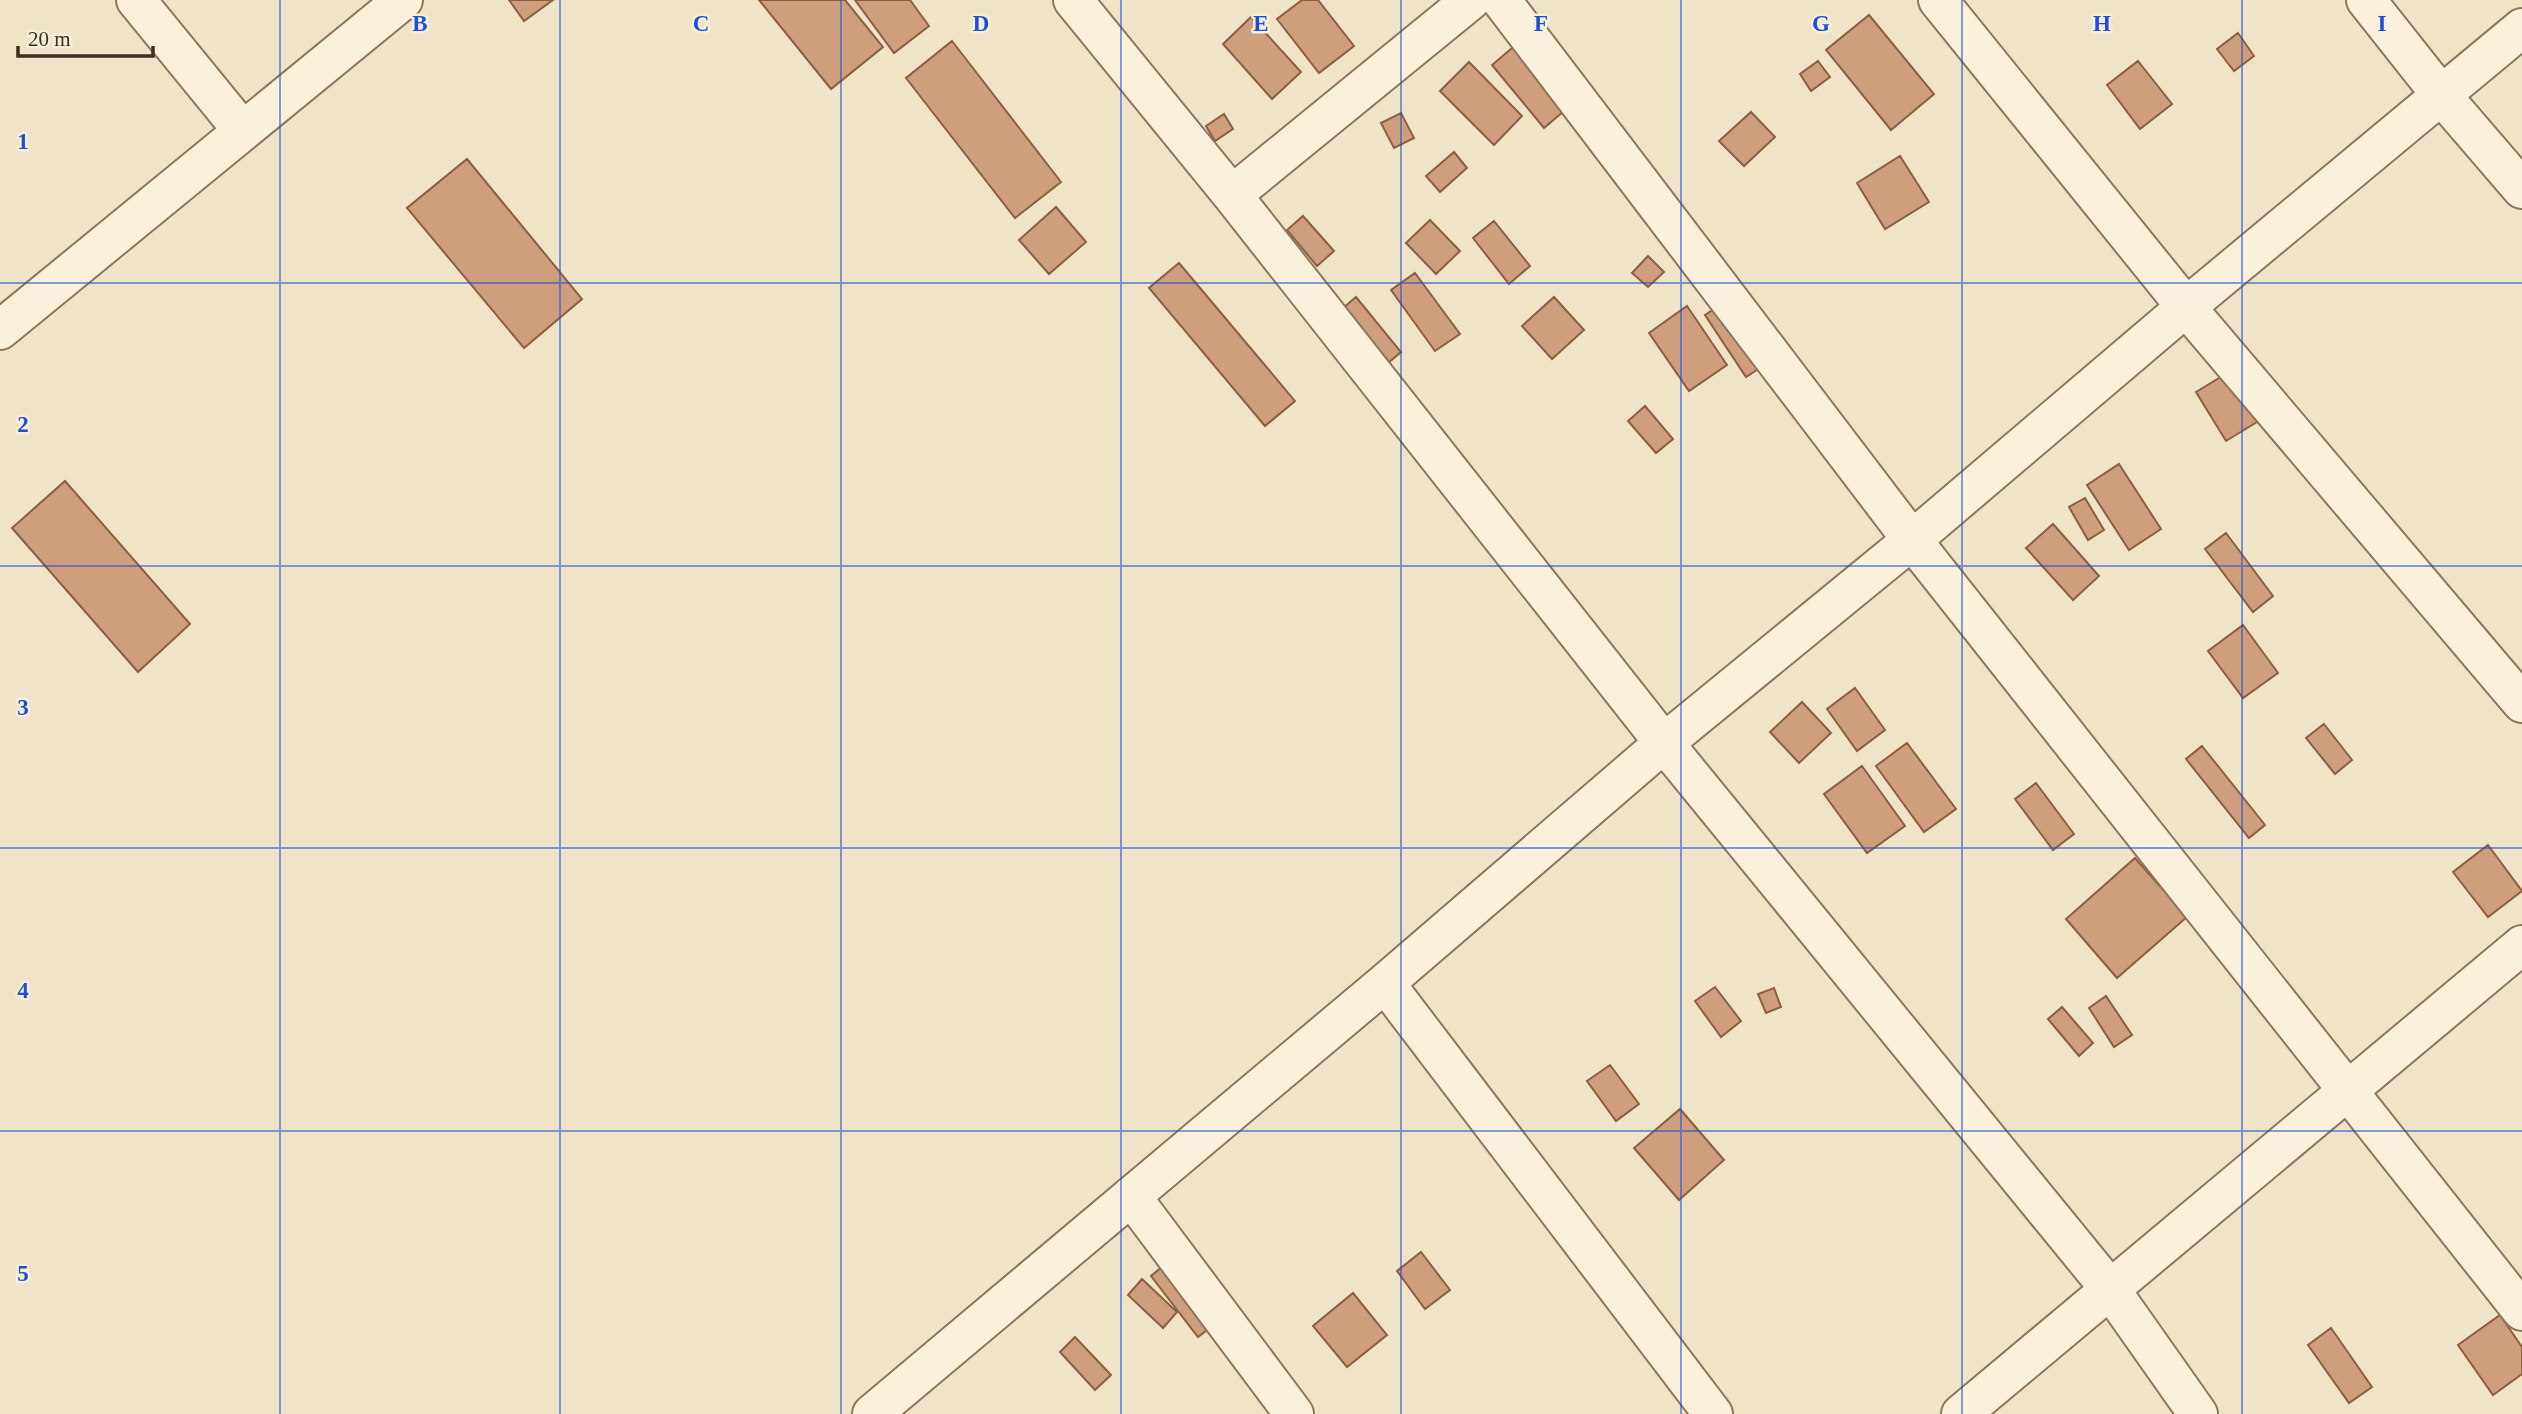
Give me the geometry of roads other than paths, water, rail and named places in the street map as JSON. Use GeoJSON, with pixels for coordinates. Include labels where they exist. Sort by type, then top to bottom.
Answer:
{"type":"FeatureCollection","features":[{"type":"Feature","properties":{"kind":"street"},"geometry":{"type":"LineString","coordinates":[[136,0],[243,131]]}},
{"type":"Feature","properties":{"kind":"street"},"geometry":{"type":"LineString","coordinates":[[0,330],[403,0]]}},
{"type":"Feature","properties":{"kind":"street"},"geometry":{"type":"LineString","coordinates":[[1073,0],[1232,195],[1664,743],[2110,1289],[2198,1414]]}},
{"type":"Feature","properties":{"kind":"street"},"geometry":{"type":"LineString","coordinates":[[1232,195],[1471,0]]}},
{"type":"Feature","properties":{"kind":"street"},"geometry":{"type":"LineString","coordinates":[[1501,0],[1912,540],[2522,1311]]}},
{"type":"Feature","properties":{"kind":"street"},"geometry":{"type":"LineString","coordinates":[[1938,0],[2186,307],[2522,703]]}},
{"type":"Feature","properties":{"kind":"street"},"geometry":{"type":"LineString","coordinates":[[2366,0],[2442,96],[2522,189]]}},
{"type":"Feature","properties":{"kind":"street"},"geometry":{"type":"LineString","coordinates":[[872,1414],[1664,743],[1912,540],[2186,307],[2522,29]]}},
{"type":"Feature","properties":{"kind":"street"},"geometry":{"type":"LineString","coordinates":[[1961,1414],[2522,945]]}},
{"type":"Feature","properties":{"kind":"street"},"geometry":{"type":"LineString","coordinates":[[1385,982],[1713,1414]]}},
{"type":"Feature","properties":{"kind":"street"},"geometry":{"type":"LineString","coordinates":[[1132,1196],[1294,1414]]}}]}
